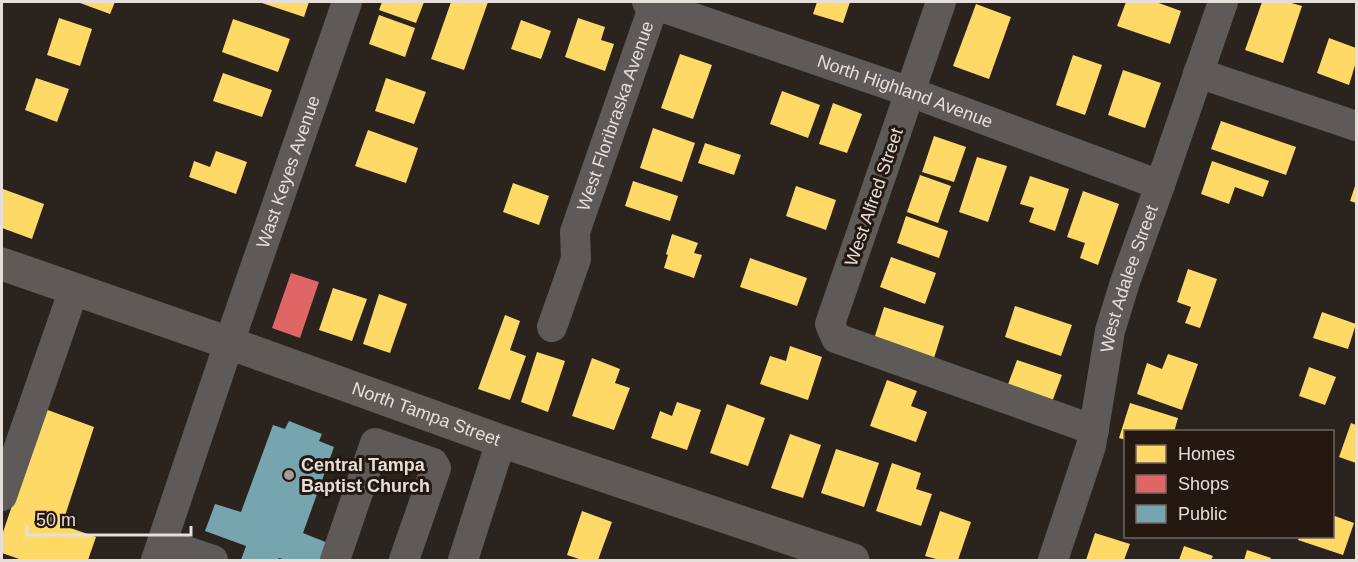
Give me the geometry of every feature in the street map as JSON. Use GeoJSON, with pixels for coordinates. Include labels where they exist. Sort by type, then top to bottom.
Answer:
{"type":"FeatureCollection","features":[{"type":"Feature","properties":{"kind":"main road","name":"North Tampa Street"},"geometry":{"type":"LineString","coordinates":[[2,264],[834,557]]}},
{"type":"Feature","properties":{"kind":"street","name":"Wast Keyes Avenue"},"geometry":{"type":"LineString","coordinates":[[159,552],[347,2]]}},
{"type":"Feature","properties":{"kind":"street","name":"North Highland Avenue"},"geometry":{"type":"LineString","coordinates":[[652,2],[910,92],[1160,185]]}},
{"type":"Feature","properties":{"kind":"street","name":"West Floribraska Avenue"},"geometry":{"type":"LineString","coordinates":[[552,327],[576,259],[576,232],[652,2]]}},
{"type":"Feature","properties":{"kind":"street","name":"West Alfred Street"},"geometry":{"type":"LineString","coordinates":[[942,2],[830,324],[836,338],[1094,430]]}},
{"type":"Feature","properties":{"kind":"street","name":"West Adalee Street"},"geometry":{"type":"LineString","coordinates":[[1053,561],[1091,446],[1110,331],[1223,2]]}},
{"type":"Feature","properties":{"kind":"street"},"geometry":{"type":"LineString","coordinates":[[1198,73],[1356,126]]}},
{"type":"Feature","properties":{"kind":"street"},"geometry":{"type":"LineString","coordinates":[[2,496],[74,289]]}},
{"type":"Feature","properties":{"kind":"street"},"geometry":{"type":"LineString","coordinates":[[334,561],[389,401]]}},
{"type":"Feature","properties":{"kind":"street"},"geometry":{"type":"LineString","coordinates":[[463,561],[501,441]]}},
{"type":"Feature","properties":{"kind":"street"},"geometry":{"type":"LineString","coordinates":[[375,443],[433,463],[436,468],[404,561]]}},
{"type":"Feature","properties":{"kind":"street"},"geometry":{"type":"LineString","coordinates":[[159,552],[213,561]]}},
{"type":"Feature","properties":{"kind":"building: Homes"},"geometry":{"type":"Polygon","coordinates":[[[81,2],[115,2],[110,14],[81,2]]]}},
{"type":"Feature","properties":{"kind":"building: Homes"},"geometry":{"type":"Polygon","coordinates":[[[259,2],[309,2],[304,17],[259,2]]]}},
{"type":"Feature","properties":{"kind":"building: Homes"},"geometry":{"type":"Polygon","coordinates":[[[382,2],[424,2],[416,23],[379,10],[382,2]]]}},
{"type":"Feature","properties":{"kind":"building: Homes"},"geometry":{"type":"Polygon","coordinates":[[[451,2],[488,2],[464,70],[431,59],[451,2]]]}},
{"type":"Feature","properties":{"kind":"building: Homes"},"geometry":{"type":"Polygon","coordinates":[[[817,2],[850,2],[843,23],[813,14],[817,2]]]}},
{"type":"Feature","properties":{"kind":"building: Homes"},"geometry":{"type":"Polygon","coordinates":[[[1126,2],[1156,2],[1181,11],[1170,44],[1117,26],[1126,2]]]}},
{"type":"Feature","properties":{"kind":"building: Homes"},"geometry":{"type":"Polygon","coordinates":[[[1262,2],[1288,2],[1302,6],[1283,63],[1245,50],[1262,2]]]}},
{"type":"Feature","properties":{"kind":"building: Homes"},"geometry":{"type":"Polygon","coordinates":[[[976,4],[1011,17],[989,79],[953,66],[976,4]]]}},
{"type":"Feature","properties":{"kind":"building: Homes"},"geometry":{"type":"Polygon","coordinates":[[[379,15],[415,28],[405,57],[369,44],[379,15]]]}},
{"type":"Feature","properties":{"kind":"building: Homes"},"geometry":{"type":"Polygon","coordinates":[[[59,18],[92,29],[80,66],[47,55],[59,18]]]}},
{"type":"Feature","properties":{"kind":"building: Homes"},"geometry":{"type":"Polygon","coordinates":[[[578,18],[605,27],[601,40],[614,44],[605,71],[565,57],[578,18]]]}},
{"type":"Feature","properties":{"kind":"building: Homes"},"geometry":{"type":"Polygon","coordinates":[[[233,19],[290,39],[278,72],[222,52],[233,19]]]}},
{"type":"Feature","properties":{"kind":"building: Homes"},"geometry":{"type":"Polygon","coordinates":[[[521,20],[551,31],[541,59],[511,49],[521,20]]]}},
{"type":"Feature","properties":{"kind":"building: Homes"},"geometry":{"type":"Polygon","coordinates":[[[1329,38],[1356,48],[1356,62],[1349,85],[1317,73],[1329,38]]]}},
{"type":"Feature","properties":{"kind":"building: Homes"},"geometry":{"type":"Polygon","coordinates":[[[680,54],[712,65],[693,119],[661,108],[680,54]]]}},
{"type":"Feature","properties":{"kind":"building: Homes"},"geometry":{"type":"Polygon","coordinates":[[[1073,55],[1102,65],[1085,115],[1056,105],[1073,55]]]}},
{"type":"Feature","properties":{"kind":"building: Homes"},"geometry":{"type":"Polygon","coordinates":[[[1123,70],[1161,83],[1145,128],[1108,115],[1123,70]]]}},
{"type":"Feature","properties":{"kind":"building: Homes"},"geometry":{"type":"Polygon","coordinates":[[[223,73],[272,90],[262,117],[213,101],[223,73]]]}},
{"type":"Feature","properties":{"kind":"building: Homes"},"geometry":{"type":"Polygon","coordinates":[[[36,78],[69,89],[57,122],[25,110],[36,78]]]}},
{"type":"Feature","properties":{"kind":"building: Homes"},"geometry":{"type":"Polygon","coordinates":[[[386,78],[426,92],[414,124],[375,111],[386,78]]]}},
{"type":"Feature","properties":{"kind":"building: Homes"},"geometry":{"type":"Polygon","coordinates":[[[782,91],[820,105],[808,138],[770,124],[782,91]]]}},
{"type":"Feature","properties":{"kind":"building: Homes"},"geometry":{"type":"Polygon","coordinates":[[[833,103],[862,114],[847,153],[819,144],[833,103]]]}},
{"type":"Feature","properties":{"kind":"building: Homes"},"geometry":{"type":"Polygon","coordinates":[[[1221,121],[1296,147],[1286,175],[1211,149],[1221,121]]]}},
{"type":"Feature","properties":{"kind":"building: Homes"},"geometry":{"type":"Polygon","coordinates":[[[653,128],[695,143],[682,182],[640,168],[653,128]]]}},
{"type":"Feature","properties":{"kind":"building: Homes"},"geometry":{"type":"Polygon","coordinates":[[[368,130],[418,148],[406,183],[355,166],[368,130]]]}},
{"type":"Feature","properties":{"kind":"building: Homes"},"geometry":{"type":"Polygon","coordinates":[[[934,136],[966,147],[954,182],[922,172],[934,136]]]}},
{"type":"Feature","properties":{"kind":"building: Homes"},"geometry":{"type":"Polygon","coordinates":[[[705,143],[741,155],[734,175],[698,163],[705,143]]]}},
{"type":"Feature","properties":{"kind":"building: Homes"},"geometry":{"type":"Polygon","coordinates":[[[216,151],[247,162],[236,194],[189,177],[194,161],[210,167],[216,151]]]}},
{"type":"Feature","properties":{"kind":"building: Homes"},"geometry":{"type":"Polygon","coordinates":[[[977,157],[1007,166],[988,222],[959,212],[977,157]]]}},
{"type":"Feature","properties":{"kind":"building: Homes"},"geometry":{"type":"Polygon","coordinates":[[[1212,161],[1269,181],[1263,197],[1235,187],[1229,204],[1201,194],[1212,161]]]}},
{"type":"Feature","properties":{"kind":"building: Homes"},"geometry":{"type":"Polygon","coordinates":[[[920,175],[951,186],[938,223],[907,212],[920,175]]]}},
{"type":"Feature","properties":{"kind":"building: Homes"},"geometry":{"type":"Polygon","coordinates":[[[1030,176],[1069,189],[1055,231],[1029,222],[1034,208],[1020,204],[1030,176]]]}},
{"type":"Feature","properties":{"kind":"building: Homes"},"geometry":{"type":"Polygon","coordinates":[[[633,181],[678,196],[670,221],[625,206],[633,181]]]}},
{"type":"Feature","properties":{"kind":"building: Homes"},"geometry":{"type":"Polygon","coordinates":[[[513,183],[549,196],[539,225],[503,212],[513,183]]]}},
{"type":"Feature","properties":{"kind":"building: Homes"},"geometry":{"type":"Polygon","coordinates":[[[1356,183],[1356,203],[1350,201],[1356,183]]]}},
{"type":"Feature","properties":{"kind":"building: Homes"},"geometry":{"type":"Polygon","coordinates":[[[796,186],[836,200],[826,230],[786,216],[796,186]]]}},
{"type":"Feature","properties":{"kind":"building: Homes"},"geometry":{"type":"Polygon","coordinates":[[[3,189],[44,204],[32,239],[2,228],[3,189]]]}},
{"type":"Feature","properties":{"kind":"building: Homes"},"geometry":{"type":"Polygon","coordinates":[[[1083,191],[1119,204],[1098,265],[1080,258],[1085,243],[1067,237],[1083,191]]]}},
{"type":"Feature","properties":{"kind":"building: Homes"},"geometry":{"type":"Polygon","coordinates":[[[906,216],[948,231],[939,258],[897,243],[906,216]]]}},
{"type":"Feature","properties":{"kind":"building: Homes"},"geometry":{"type":"Polygon","coordinates":[[[672,234],[698,243],[694,253],[702,255],[694,278],[664,268],[672,234]]]}},
{"type":"Feature","properties":{"kind":"building: Homes"},"geometry":{"type":"Polygon","coordinates":[[[891,257],[936,273],[925,304],[880,287],[891,257]]]}},
{"type":"Feature","properties":{"kind":"building: Homes"},"geometry":{"type":"Polygon","coordinates":[[[750,258],[807,278],[797,306],[740,287],[750,258]]]}},
{"type":"Feature","properties":{"kind":"building: Homes"},"geometry":{"type":"Polygon","coordinates":[[[1188,269],[1217,279],[1200,328],[1185,323],[1191,307],[1177,302],[1188,269]]]}},
{"type":"Feature","properties":{"kind":"building: Homes"},"geometry":{"type":"Polygon","coordinates":[[[333,288],[367,299],[352,341],[319,330],[333,288]]]}},
{"type":"Feature","properties":{"kind":"building: Homes"},"geometry":{"type":"Polygon","coordinates":[[[379,294],[407,304],[390,353],[363,344],[379,294]]]}},
{"type":"Feature","properties":{"kind":"building: Homes"},"geometry":{"type":"Polygon","coordinates":[[[1015,306],[1072,325],[1061,356],[1005,337],[1015,306]]]}},
{"type":"Feature","properties":{"kind":"building: Homes"},"geometry":{"type":"Polygon","coordinates":[[[884,307],[944,326],[934,358],[874,339],[884,307]]]}},
{"type":"Feature","properties":{"kind":"building: Homes"},"geometry":{"type":"Polygon","coordinates":[[[1322,312],[1356,324],[1348,349],[1313,338],[1322,312]]]}},
{"type":"Feature","properties":{"kind":"building: Homes"},"geometry":{"type":"Polygon","coordinates":[[[505,315],[520,321],[510,350],[526,356],[510,400],[478,389],[505,315]]]}},
{"type":"Feature","properties":{"kind":"building: Homes"},"geometry":{"type":"Polygon","coordinates":[[[790,346],[822,357],[808,400],[760,384],[770,356],[786,361],[790,346]]]}},
{"type":"Feature","properties":{"kind":"building: Homes"},"geometry":{"type":"Polygon","coordinates":[[[537,352],[565,361],[548,412],[521,402],[537,352]]]}},
{"type":"Feature","properties":{"kind":"building: Homes"},"geometry":{"type":"Polygon","coordinates":[[[1168,354],[1198,364],[1182,410],[1137,394],[1147,363],[1162,369],[1168,354]]]}},
{"type":"Feature","properties":{"kind":"building: Homes"},"geometry":{"type":"Polygon","coordinates":[[[592,358],[620,369],[615,383],[630,388],[614,430],[572,416],[592,358]]]}},
{"type":"Feature","properties":{"kind":"building: Homes"},"geometry":{"type":"Polygon","coordinates":[[[1017,360],[1062,375],[1052,402],[1007,387],[1017,360]]]}},
{"type":"Feature","properties":{"kind":"building: Homes"},"geometry":{"type":"Polygon","coordinates":[[[1309,367],[1336,377],[1325,405],[1299,396],[1309,367]]]}},
{"type":"Feature","properties":{"kind":"building: Homes"},"geometry":{"type":"Polygon","coordinates":[[[887,380],[917,391],[911,406],[927,412],[916,442],[870,426],[887,380]]]}},
{"type":"Feature","properties":{"kind":"building: Homes"},"geometry":{"type":"Polygon","coordinates":[[[677,402],[701,410],[687,450],[651,438],[660,411],[672,416],[677,402]]]}},
{"type":"Feature","properties":{"kind":"building: Homes"},"geometry":{"type":"Polygon","coordinates":[[[1130,403],[1178,418],[1175,430],[1124,430],[1124,439],[1119,438],[1130,403]]]}},
{"type":"Feature","properties":{"kind":"building: Homes"},"geometry":{"type":"Polygon","coordinates":[[[727,404],[765,418],[748,466],[710,453],[727,404]]]}},
{"type":"Feature","properties":{"kind":"building: Homes"},"geometry":{"type":"Polygon","coordinates":[[[45,409],[94,427],[62,525],[96,537],[88,560],[22,560],[2,553],[2,535],[45,409]]]}},
{"type":"Feature","properties":{"kind":"building: Homes"},"geometry":{"type":"Polygon","coordinates":[[[1351,423],[1356,425],[1356,463],[1339,457],[1351,423]]]}},
{"type":"Feature","properties":{"kind":"building: Homes"},"geometry":{"type":"Polygon","coordinates":[[[790,434],[821,445],[803,498],[771,488],[790,434]]]}},
{"type":"Feature","properties":{"kind":"building: Homes"},"geometry":{"type":"Polygon","coordinates":[[[836,449],[879,463],[864,507],[821,493],[836,449]]]}},
{"type":"Feature","properties":{"kind":"building: Homes"},"geometry":{"type":"Polygon","coordinates":[[[892,463],[921,473],[916,489],[932,494],[921,526],[876,511],[892,463]]]}},
{"type":"Feature","properties":{"kind":"building: Homes"},"geometry":{"type":"Polygon","coordinates":[[[582,511],[612,522],[598,560],[582,560],[567,555],[582,511]]]}},
{"type":"Feature","properties":{"kind":"building: Homes"},"geometry":{"type":"Polygon","coordinates":[[[940,511],[971,522],[958,560],[940,560],[925,556],[940,511]]]}},
{"type":"Feature","properties":{"kind":"building: Homes"},"geometry":{"type":"Polygon","coordinates":[[[1334,516],[1354,523],[1343,555],[1298,540],[1299,538],[1334,538],[1334,516]]]}},
{"type":"Feature","properties":{"kind":"building: Homes"},"geometry":{"type":"Polygon","coordinates":[[[1095,533],[1130,544],[1124,560],[1086,560],[1095,533]]]}},
{"type":"Feature","properties":{"kind":"building: Homes"},"geometry":{"type":"Polygon","coordinates":[[[1184,546],[1213,556],[1211,560],[1179,560],[1184,546]]]}},
{"type":"Feature","properties":{"kind":"building: Homes"},"geometry":{"type":"Polygon","coordinates":[[[1247,550],[1271,558],[1270,560],[1244,560],[1247,550]]]}},
{"type":"Feature","properties":{"kind":"building: Shops"},"geometry":{"type":"Polygon","coordinates":[[[291,273],[319,282],[300,338],[272,328],[291,273]]]}},
{"type":"Feature","properties":{"kind":"building: Public","name":"Central Tampa Baptist Church"},"geometry":{"type":"Polygon","coordinates":[[[289,421],[322,434],[319,441],[334,447],[303,533],[328,543],[321,560],[279,558],[277,560],[241,560],[246,546],[205,531],[215,504],[241,512],[273,425],[285,429],[289,421]]]}},
{"type":"Feature","properties":{"kind":"place","name":"Central Tampa Baptist Church"},"geometry":{"type":"Point","coordinates":[289,475]}}]}
